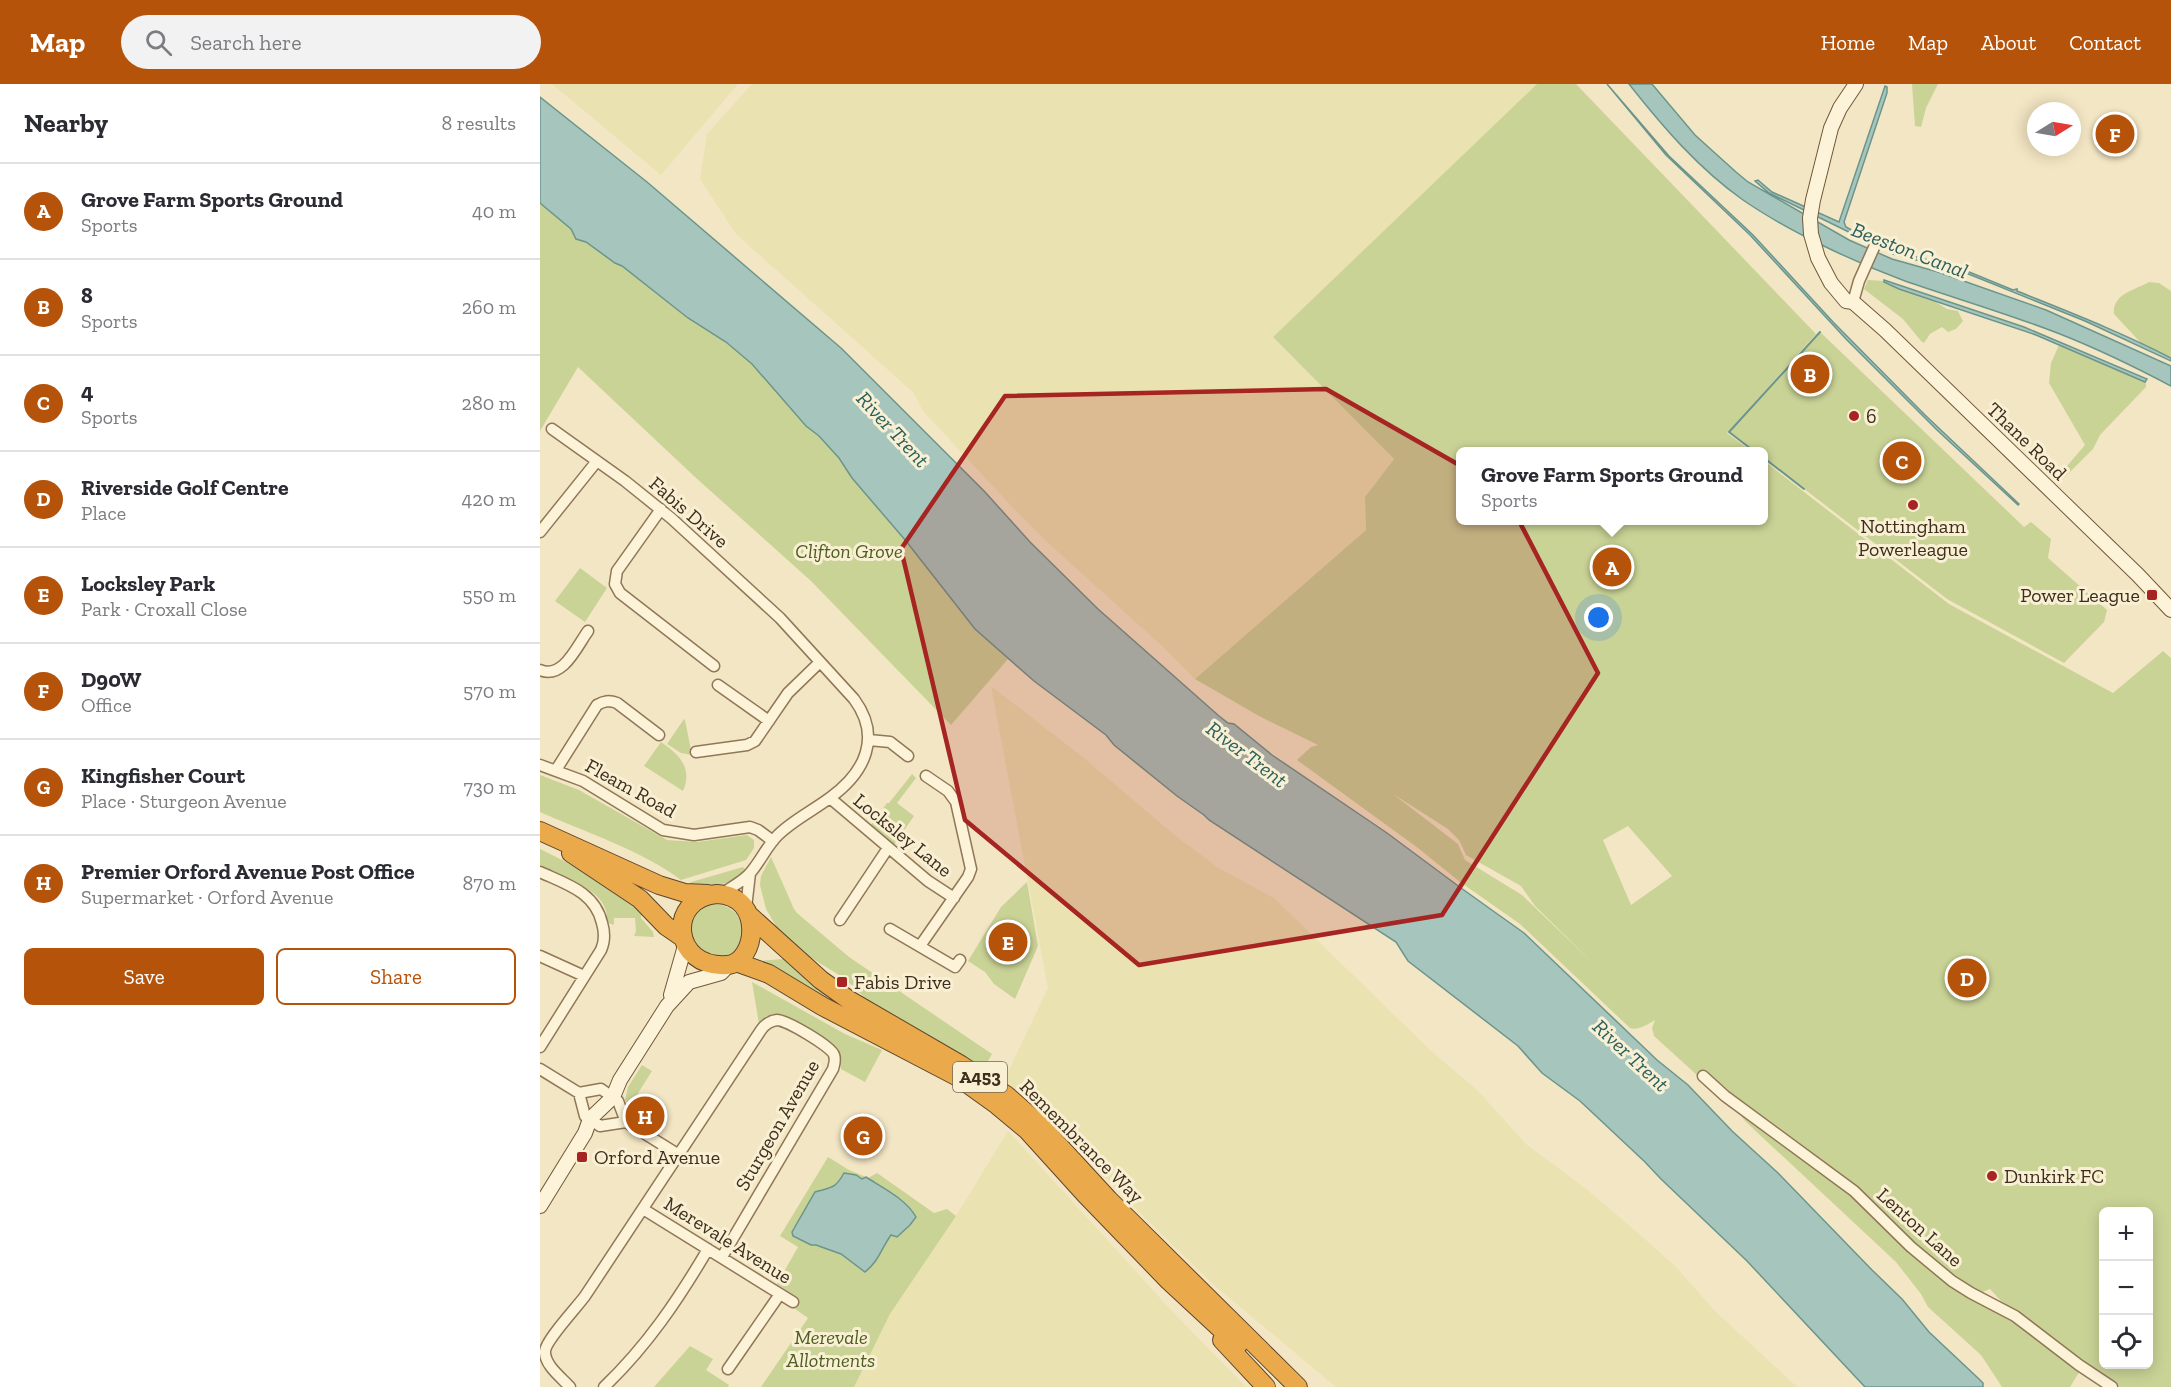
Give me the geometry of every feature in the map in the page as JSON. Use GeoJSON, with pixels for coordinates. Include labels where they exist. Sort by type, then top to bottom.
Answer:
{"type":"FeatureCollection","features":[{"type":"Feature","properties":{"kind":"highway"},"geometry":{"type":"LineString","coordinates":[[540,832],[659,885],[685,893],[717,894],[739,901],[748,912],[750,940],[744,953],[732,964],[702,960],[688,950],[684,941],[684,918],[689,908],[703,897],[717,894]]}},
{"type":"Feature","properties":{"kind":"highway"},"geometry":{"type":"LineString","coordinates":[[540,832],[640,899],[684,941]]}},
{"type":"Feature","properties":{"kind":"highway","name":"Remembrance Way"},"geometry":{"type":"LineString","coordinates":[[748,912],[821,980],[849,1000],[921,1041],[1006,1095],[1040,1125],[1175,1277],[1280,1387]]}},
{"type":"Feature","properties":{"kind":"highway","name":"Remembrance Way"},"geometry":{"type":"LineString","coordinates":[[732,964],[770,974],[822,1006],[958,1077],[997,1105],[1027,1130],[1085,1194],[1298,1387]]}},
{"type":"Feature","properties":{"kind":"highway"},"geometry":{"type":"LineString","coordinates":[[1175,1277],[1266,1387]]}},
{"type":"Feature","properties":{"kind":"highway"},"geometry":{"type":"LineString","coordinates":[[1175,1277],[1255,1333],[1313,1387]]}},
{"type":"Feature","properties":{"kind":"street","name":"Thane Road"},"geometry":{"type":"LineString","coordinates":[[1856,84],[1840,108],[1831,128],[1813,200],[1810,226],[1812,242],[1821,263],[1850,292],[1853,302],[1885,330],[2171,610]]}},
{"type":"Feature","properties":{"kind":"street"},"geometry":{"type":"LineString","coordinates":[[1853,302],[1862,272],[1876,243]]}},
{"type":"Feature","properties":{"kind":"street","name":"Fabis Drive"},"geometry":{"type":"LineString","coordinates":[[559,431],[661,509],[774,612],[860,707],[867,724],[869,740]]}},
{"type":"Feature","properties":{"kind":"street"},"geometry":{"type":"LineString","coordinates":[[540,532],[552,514],[569,498],[597,461]]}},
{"type":"Feature","properties":{"kind":"street"},"geometry":{"type":"LineString","coordinates":[[661,509],[617,571],[615,584],[620,593],[710,660]]}},
{"type":"Feature","properties":{"kind":"street"},"geometry":{"type":"LineString","coordinates":[[540,670],[549,673],[560,669],[587,637]]}},
{"type":"Feature","properties":{"kind":"street"},"geometry":{"type":"LineString","coordinates":[[696,752],[712,744],[751,744],[794,686],[820,662]]}},
{"type":"Feature","properties":{"kind":"street"},"geometry":{"type":"LineString","coordinates":[[718,685],[730,688],[769,721]]}},
{"type":"Feature","properties":{"kind":"street"},"geometry":{"type":"LineString","coordinates":[[556,771],[597,705],[601,703],[609,701],[617,703],[655,729]]}},
{"type":"Feature","properties":{"kind":"street"},"geometry":{"type":"LineString","coordinates":[[717,894],[750,873],[773,841],[785,829],[830,798],[857,770],[865,756],[869,740],[886,741],[902,755]]}},
{"type":"Feature","properties":{"kind":"street","name":"Fleam Road"},"geometry":{"type":"LineString","coordinates":[[540,765],[583,781],[663,830],[694,835],[750,828],[758,830],[773,841]]}},
{"type":"Feature","properties":{"kind":"street"},"geometry":{"type":"LineString","coordinates":[[920,946],[970,874],[971,864],[956,802],[934,778]]}},
{"type":"Feature","properties":{"kind":"street","name":"Locksley Lane"},"geometry":{"type":"LineString","coordinates":[[830,798],[928,881],[954,898]]}},
{"type":"Feature","properties":{"kind":"street"},"geometry":{"type":"LineString","coordinates":[[840,913],[888,848]]}},
{"type":"Feature","properties":{"kind":"street"},"geometry":{"type":"LineString","coordinates":[[540,872],[583,892],[597,909],[604,928],[604,944],[540,1047]]}},
{"type":"Feature","properties":{"kind":"street"},"geometry":{"type":"LineString","coordinates":[[748,912],[750,873]]}},
{"type":"Feature","properties":{"kind":"street"},"geometry":{"type":"LineString","coordinates":[[890,929],[903,931],[920,946],[956,967],[960,960]]}},
{"type":"Feature","properties":{"kind":"street"},"geometry":{"type":"LineString","coordinates":[[667,1006],[684,941]]}},
{"type":"Feature","properties":{"kind":"street"},"geometry":{"type":"LineString","coordinates":[[540,956],[584,976]]}},
{"type":"Feature","properties":{"kind":"street"},"geometry":{"type":"LineString","coordinates":[[540,1206],[585,1133],[590,1119],[613,1097],[620,1080],[667,1006],[689,982],[721,973],[732,964]]}},
{"type":"Feature","properties":{"kind":"street","name":"Sturgeon Avenue"},"geometry":{"type":"LineString","coordinates":[[570,1387],[547,1361],[546,1348],[643,1209],[761,1030],[768,1023],[782,1021],[832,1051],[835,1060],[833,1070],[722,1257]]}},
{"type":"Feature","properties":{"kind":"street"},"geometry":{"type":"LineString","coordinates":[[540,1069],[579,1093],[601,1089],[618,1101],[626,1122],[679,1155]]}},
{"type":"Feature","properties":{"kind":"street","name":"Lenton Lane"},"geometry":{"type":"LineString","coordinates":[[1707,1080],[1854,1191],[1911,1247],[1952,1281],[1978,1298],[2015,1316],[2112,1387]]}},
{"type":"Feature","properties":{"kind":"street"},"geometry":{"type":"LineString","coordinates":[[579,1093],[585,1116],[601,1126],[626,1122]]}},
{"type":"Feature","properties":{"kind":"street","name":"Merevale Avenue"},"geometry":{"type":"LineString","coordinates":[[643,1209],[793,1302]]}},
{"type":"Feature","properties":{"kind":"street"},"geometry":{"type":"LineString","coordinates":[[604,1387],[656,1331],[708,1249]]}},
{"type":"Feature","properties":{"kind":"street"},"geometry":{"type":"LineString","coordinates":[[728,1369],[780,1293]]}},
{"type":"Feature","properties":{"kind":"highlighted area"},"geometry":{"type":"Polygon","coordinates":[[[1326,389],[1503,490],[1598,673],[1442,915],[1139,965],[965,820],[901,549],[1005,396],[1326,389]]]}},
{"type":"Feature","properties":{"kind":"shaded area"},"geometry":{"type":"Polygon","coordinates":[[[552,84],[738,84],[661,175],[552,84]]]}},
{"type":"Feature","properties":{"kind":"shaded area"},"geometry":{"type":"Polygon","coordinates":[[[752,84],[1537,84],[1273,337],[1394,459],[1365,497],[1366,530],[1195,679],[1017,512],[923,411],[914,393],[736,234],[700,179],[707,134],[752,84]]]}},
{"type":"Feature","properties":{"kind":"shaded area"},"geometry":{"type":"Polygon","coordinates":[[[991,686],[1084,758],[1172,833],[1217,867],[1274,898],[1430,1050],[1477,1090],[1527,1145],[1585,1188],[1675,1266],[1714,1310],[1797,1387],[1336,1387],[1214,1285],[1038,1108],[1003,1079],[1048,988],[991,686]]]}},
{"type":"Feature","properties":{"kind":"shaded area"},"geometry":{"type":"Polygon","coordinates":[[[1008,1131],[1171,1310],[1246,1387],[854,1387],[890,1314],[956,1216],[1008,1131]]]}},
{"type":"Feature","properties":{"kind":"green space"},"geometry":{"type":"Polygon","coordinates":[[[1537,84],[1576,84],[1816,334],[1727,433],[1746,447],[1456,447],[1456,525],[1768,525],[1768,464],[1949,604],[2113,693],[2163,651],[2171,658],[2171,1387],[2120,1387],[2001,1301],[1990,1289],[1980,1293],[1966,1286],[1924,1253],[1850,1181],[1747,1106],[1704,1070],[1698,1076],[1654,1036],[1652,1028],[1655,1020],[1640,1028],[1630,1028],[1520,924],[1297,760],[1311,747],[1318,745],[1259,716],[1195,679],[1366,530],[1365,497],[1394,459],[1273,337],[1537,84]],[[1393,794],[1458,844],[1465,860],[1522,895],[1594,964],[1535,906],[1521,886],[1466,855],[1459,840],[1448,829],[1393,794]],[[1628,826],[1603,840],[1631,905],[1672,876],[1628,826]]]}},
{"type":"Feature","properties":{"kind":"green space"},"geometry":{"type":"Polygon","coordinates":[[[1912,84],[1938,84],[1926,108],[1921,127],[1915,126],[1912,84]]]}},
{"type":"Feature","properties":{"kind":"green space","name":"Clifton Grove"},"geometry":{"type":"Polygon","coordinates":[[[540,203],[571,229],[579,240],[590,244],[622,266],[688,318],[726,342],[752,364],[806,426],[819,436],[839,458],[852,478],[906,541],[970,623],[1008,659],[951,725],[811,581],[695,477],[578,367],[540,431],[540,203]]]}},
{"type":"Feature","properties":{"kind":"green space"},"geometry":{"type":"Polygon","coordinates":[[[1868,280],[1884,281],[1899,289],[1934,301],[1947,309],[1958,311],[1963,321],[1956,329],[1948,332],[1942,327],[1930,334],[1924,343],[1903,319],[1864,289],[1868,280]]]}},
{"type":"Feature","properties":{"kind":"green space"},"geometry":{"type":"Polygon","coordinates":[[[2149,282],[2159,283],[2171,291],[2171,358],[2141,343],[2114,314],[2114,307],[2121,297],[2149,282]]]}},
{"type":"Feature","properties":{"kind":"green space","name":"Nottingham Powerleague"},"geometry":{"type":"Polygon","coordinates":[[[1820,332],[2024,527],[2031,522],[2051,539],[2048,558],[2107,610],[2104,622],[2064,663],[1947,599],[1768,461],[1768,447],[1750,447],[1729,432],[1820,332]]]}},
{"type":"Feature","properties":{"kind":"green space"},"geometry":{"type":"Polygon","coordinates":[[[2059,345],[2146,382],[2146,387],[2100,435],[2093,449],[2058,484],[2054,481],[2085,445],[2049,383],[2051,363],[2059,345]]]}},
{"type":"Feature","properties":{"kind":"green space"},"geometry":{"type":"Polygon","coordinates":[[[580,568],[607,588],[585,622],[555,601],[580,568]]]}},
{"type":"Feature","properties":{"kind":"green space"},"geometry":{"type":"Polygon","coordinates":[[[684,719],[692,755],[681,753],[667,744],[684,719]]]}},
{"type":"Feature","properties":{"kind":"green space"},"geometry":{"type":"Polygon","coordinates":[[[661,742],[683,762],[686,783],[683,791],[644,766],[661,742]]]}},
{"type":"Feature","properties":{"kind":"green space"},"geometry":{"type":"Polygon","coordinates":[[[912,774],[916,778],[897,803],[914,816],[894,845],[870,826],[912,774]]]}},
{"type":"Feature","properties":{"kind":"green space"},"geometry":{"type":"Polygon","coordinates":[[[540,775],[579,790],[667,840],[697,842],[747,835],[754,840],[754,848],[746,860],[681,880],[632,851],[540,812],[540,775]]]}},
{"type":"Feature","properties":{"kind":"green space"},"geometry":{"type":"Polygon","coordinates":[[[540,849],[593,878],[642,912],[641,918],[653,932],[654,937],[634,936],[635,918],[614,918],[614,925],[608,923],[605,908],[594,894],[577,882],[540,866],[540,849]]]}},
{"type":"Feature","properties":{"kind":"green space"},"geometry":{"type":"Polygon","coordinates":[[[771,857],[797,913],[849,957],[992,1054],[984,1068],[869,1002],[853,986],[803,953],[779,931],[766,909],[760,885],[761,876],[771,857]]]}},
{"type":"Feature","properties":{"kind":"green space"},"geometry":{"type":"Polygon","coordinates":[[[743,867],[746,870],[726,883],[713,886],[689,885],[691,882],[743,867]]]}},
{"type":"Feature","properties":{"kind":"green space"},"geometry":{"type":"Polygon","coordinates":[[[1027,882],[1038,946],[1015,999],[994,984],[985,972],[968,961],[1001,907],[1027,882]]]}},
{"type":"Feature","properties":{"kind":"green space"},"geometry":{"type":"Polygon","coordinates":[[[710,904],[724,906],[734,912],[740,920],[743,931],[741,941],[737,949],[728,954],[716,955],[702,950],[695,944],[688,931],[694,914],[710,904]]]}},
{"type":"Feature","properties":{"kind":"green space"},"geometry":{"type":"Polygon","coordinates":[[[785,957],[1034,1131],[760,961],[785,957]]]}},
{"type":"Feature","properties":{"kind":"green space"},"geometry":{"type":"Polygon","coordinates":[[[752,982],[845,1034],[882,1050],[865,1082],[841,1069],[838,1051],[831,1044],[782,1015],[766,1016],[759,1024],[752,982]]]}},
{"type":"Feature","properties":{"kind":"green space"},"geometry":{"type":"Polygon","coordinates":[[[642,1065],[652,1071],[630,1106],[625,1100],[628,1087],[642,1065]]]}},
{"type":"Feature","properties":{"kind":"green space"},"geometry":{"type":"Polygon","coordinates":[[[1731,1103],[1853,1196],[1913,1253],[2008,1316],[2081,1369],[2070,1387],[2002,1387],[1981,1355],[1928,1307],[1921,1294],[1896,1262],[1745,1121],[1731,1103]]]}},
{"type":"Feature","properties":{"kind":"green space","name":"Merevale Allotments"},"geometry":{"type":"Polygon","coordinates":[[[828,1157],[866,1177],[862,1179],[856,1175],[844,1173],[832,1187],[815,1192],[793,1236],[840,1254],[865,1271],[877,1259],[891,1234],[885,1189],[868,1178],[877,1173],[934,1213],[947,1209],[956,1216],[890,1314],[854,1387],[761,1387],[808,1318],[791,1306],[797,1297],[777,1284],[798,1247],[780,1236],[828,1157]]]}},
{"type":"Feature","properties":{"kind":"green space"},"geometry":{"type":"Polygon","coordinates":[[[690,1346],[713,1359],[706,1370],[729,1385],[728,1387],[654,1387],[690,1346]]]}},
{"type":"Feature","properties":{"kind":"water"},"geometry":{"type":"Polygon","coordinates":[[[1607,84],[1669,156],[1753,235],[1834,323],[2018,505],[1937,430],[1846,339],[1750,235],[1666,155],[1607,84]]]}},
{"type":"Feature","properties":{"kind":"water"},"geometry":{"type":"Polygon","coordinates":[[[1629,84],[1652,84],[1695,135],[1748,182],[1849,240],[1892,259],[1938,272],[2046,310],[2171,366],[2171,386],[2060,334],[1885,273],[1822,245],[1780,223],[1743,200],[1696,161],[1629,84]]]}},
{"type":"Feature","properties":{"kind":"water"},"geometry":{"type":"Polygon","coordinates":[[[1885,86],[1887,93],[1844,222],[1846,227],[1857,233],[1855,235],[1769,193],[1755,181],[1758,180],[1772,192],[1839,222],[1885,86]]]}},
{"type":"Feature","properties":{"kind":"water","name":"River Trent"},"geometry":{"type":"Polygon","coordinates":[[[540,97],[647,182],[841,348],[1098,609],[1219,716],[1228,723],[1234,724],[1272,755],[1387,833],[1524,933],[1657,1060],[1688,1085],[1732,1131],[1778,1173],[1902,1299],[1929,1332],[1983,1383],[1983,1387],[1865,1387],[1747,1261],[1645,1162],[1580,1101],[1542,1073],[1518,1046],[1408,961],[1396,942],[1209,820],[1114,745],[1106,735],[1034,681],[975,629],[906,541],[852,478],[839,458],[819,436],[806,426],[752,364],[726,342],[688,318],[622,266],[586,242],[576,239],[571,229],[540,203],[540,97]]]}},
{"type":"Feature","properties":{"kind":"water"},"geometry":{"type":"Polygon","coordinates":[[[1892,251],[1957,267],[2013,290],[2017,289],[2017,291],[2133,340],[2171,358],[2171,361],[2085,321],[1961,271],[1893,254],[1892,251]]]}},
{"type":"Feature","properties":{"kind":"water"},"geometry":{"type":"Polygon","coordinates":[[[1884,280],[2024,327],[2147,379],[2145,382],[2036,335],[1899,289],[1884,280]]]}},
{"type":"Feature","properties":{"kind":"water"},"geometry":{"type":"Polygon","coordinates":[[[844,1173],[856,1175],[862,1179],[866,1177],[900,1199],[916,1217],[897,1237],[891,1235],[877,1259],[865,1272],[841,1254],[811,1245],[793,1236],[792,1232],[815,1192],[833,1187],[844,1173]]]}},
{"type":"Feature","properties":{"kind":"waterway"},"geometry":{"type":"LineString","coordinates":[[1748,447],[1729,432],[1820,332]]}},
{"type":"Feature","properties":{"kind":"waterway"},"geometry":{"type":"LineString","coordinates":[[1768,461],[1804,489]]}},
{"type":"Feature","properties":{"kind":"place","name":"D90W"},"geometry":{"type":"Point","coordinates":[2115,134]}},
{"type":"Feature","properties":{"kind":"place","name":"8"},"geometry":{"type":"Point","coordinates":[1810,374]}},
{"type":"Feature","properties":{"kind":"place","name":"6"},"geometry":{"type":"Point","coordinates":[1854,416]}},
{"type":"Feature","properties":{"kind":"place","name":"4"},"geometry":{"type":"Point","coordinates":[1902,461]}},
{"type":"Feature","properties":{"kind":"place","name":"Nottingham Powerleague"},"geometry":{"type":"Point","coordinates":[1913,505]}},
{"type":"Feature","properties":{"kind":"place","name":"Grove Farm Sports Ground"},"geometry":{"type":"Point","coordinates":[1612,567]}},
{"type":"Feature","properties":{"kind":"place","name":"Power League"},"geometry":{"type":"Point","coordinates":[2152,595]}},
{"type":"Feature","properties":{"kind":"place","name":"Locksley Park"},"geometry":{"type":"Point","coordinates":[1008,942]}},
{"type":"Feature","properties":{"kind":"place","name":"Riverside Golf Centre"},"geometry":{"type":"Point","coordinates":[1967,978]}},
{"type":"Feature","properties":{"kind":"place","name":"Fabis Drive"},"geometry":{"type":"Point","coordinates":[842,982]}},
{"type":"Feature","properties":{"kind":"place","name":"Premier Orford Avenue Post Office"},"geometry":{"type":"Point","coordinates":[645,1116]}},
{"type":"Feature","properties":{"kind":"place","name":"Kingfisher Court"},"geometry":{"type":"Point","coordinates":[863,1136]}},
{"type":"Feature","properties":{"kind":"place","name":"Orford Avenue"},"geometry":{"type":"Point","coordinates":[582,1157]}},
{"type":"Feature","properties":{"kind":"place","name":"Dunkirk FC"},"geometry":{"type":"Point","coordinates":[1992,1176]}},
{"type":"Feature","properties":{"kind":"water label","name":"Beeston Canal"},"geometry":{"type":"Point","coordinates":[1910,250]}}]}
